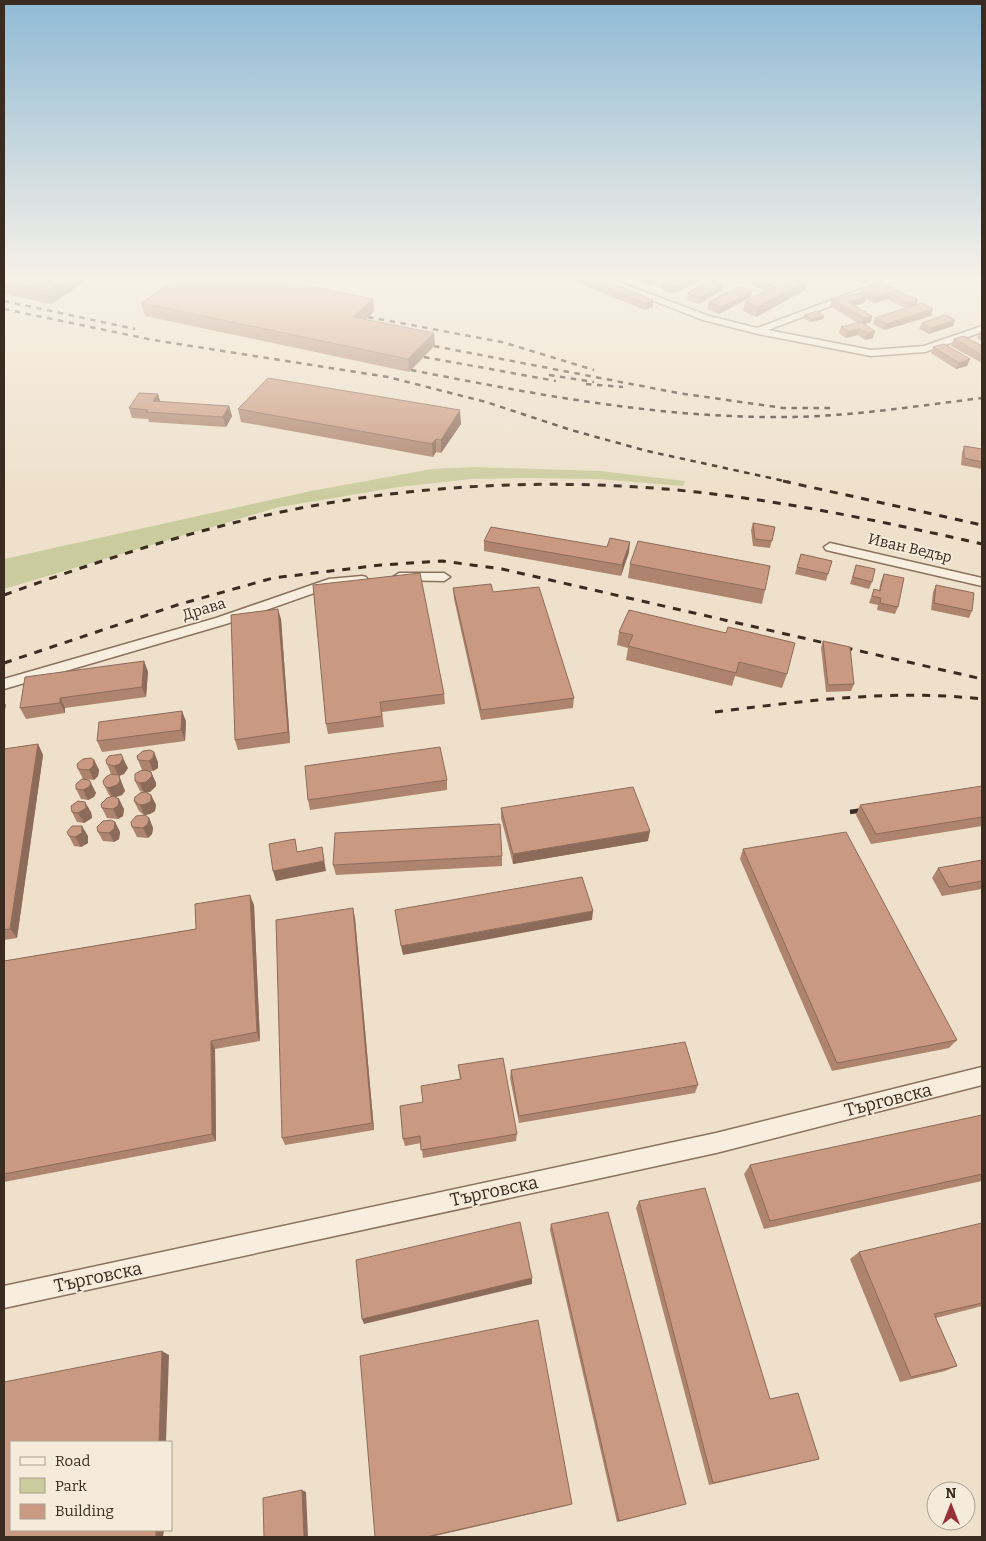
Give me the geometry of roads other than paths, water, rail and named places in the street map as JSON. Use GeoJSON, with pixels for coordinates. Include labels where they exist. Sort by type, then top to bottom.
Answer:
{"type":"FeatureCollection","features":[{"type":"Feature","properties":{"kind":"street"},"geometry":{"type":"LineString","coordinates":[[865,352],[886,352]]}},
{"type":"Feature","properties":{"kind":"street","name":"Иван Ведър"},"geometry":{"type":"LineString","coordinates":[[830,547],[982,582]]}},
{"type":"Feature","properties":{"kind":"street","name":"Драва"},"geometry":{"type":"LineString","coordinates":[[4,684],[221,621],[333,582],[422,576],[444,577]]}},
{"type":"Feature","properties":{"kind":"street","name":"Търговска"},"geometry":{"type":"LineString","coordinates":[[4,1297],[716,1143],[982,1076]]}},
{"type":"Feature","properties":{"kind":"railway"},"geometry":{"type":"LineString","coordinates":[[229,352],[388,377],[486,402],[571,430],[647,451],[789,482]]}},
{"type":"Feature","properties":{"kind":"railway"},"geometry":{"type":"LineString","coordinates":[[465,352],[678,393],[783,408],[833,408]]}},
{"type":"Feature","properties":{"kind":"railway"},"geometry":{"type":"LineString","coordinates":[[535,352],[594,370]]}},
{"type":"Feature","properties":{"kind":"railway"},"geometry":{"type":"LineString","coordinates":[[424,357],[556,381]]}},
{"type":"Feature","properties":{"kind":"railway"},"geometry":{"type":"LineString","coordinates":[[411,370],[503,388],[596,403],[642,409],[735,416],[807,417],[882,411],[982,398]]}},
{"type":"Feature","properties":{"kind":"railway"},"geometry":{"type":"LineString","coordinates":[[549,375],[594,382]]}},
{"type":"Feature","properties":{"kind":"railway"},"geometry":{"type":"LineString","coordinates":[[586,384],[623,387]]}},
{"type":"Feature","properties":{"kind":"railway"},"geometry":{"type":"LineString","coordinates":[[783,481],[982,525]]}},
{"type":"Feature","properties":{"kind":"railway"},"geometry":{"type":"LineString","coordinates":[[4,595],[130,552],[193,533],[258,517],[348,500],[438,489],[484,486],[621,486],[712,494],[848,515],[982,544]]}},
{"type":"Feature","properties":{"kind":"railway"},"geometry":{"type":"LineString","coordinates":[[4,663],[177,605],[273,578],[381,565],[442,561],[502,569],[982,679]]}},
{"type":"Feature","properties":{"kind":"railway"},"geometry":{"type":"LineString","coordinates":[[715,712],[815,700],[881,696],[915,695],[982,699]]}},
{"type":"Feature","properties":{"kind":"railway"},"geometry":{"type":"LineString","coordinates":[[850,812],[871,809]]}}]}
